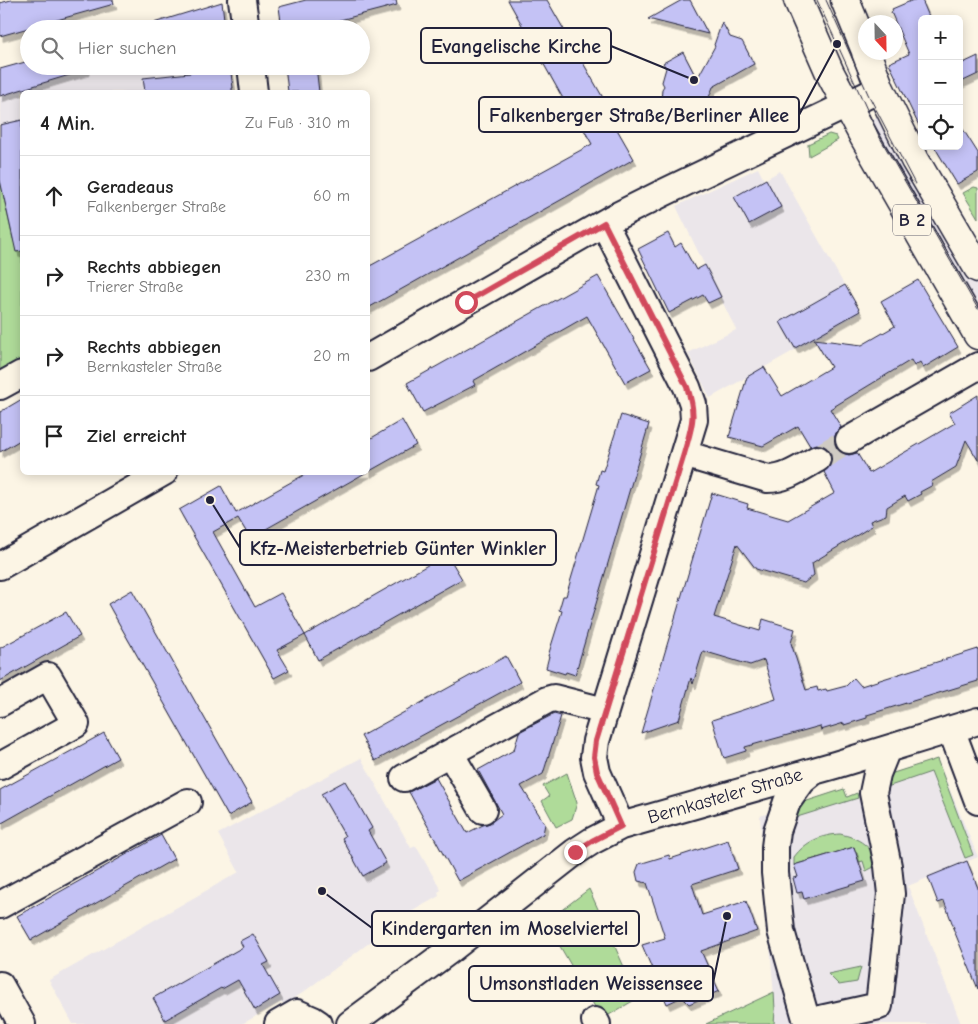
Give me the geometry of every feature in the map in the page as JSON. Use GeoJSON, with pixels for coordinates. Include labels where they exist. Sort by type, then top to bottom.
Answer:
{"type":"FeatureCollection","features":[{"type":"Feature","properties":{"kind":"main road","name":"B 2"},"geometry":{"type":"LineString","coordinates":[[798,0],[830,73],[978,335]]}},
{"type":"Feature","properties":{"kind":"main road","name":"B 2"},"geometry":{"type":"LineString","coordinates":[[845,0],[858,32]]}},
{"type":"Feature","properties":{"kind":"main road","name":"B 2"},"geometry":{"type":"LineString","coordinates":[[869,60],[880,89],[915,160],[978,268]]}},
{"type":"Feature","properties":{"kind":"street"},"geometry":{"type":"LineString","coordinates":[[242,0],[245,20]]}},
{"type":"Feature","properties":{"kind":"street"},"geometry":{"type":"LineString","coordinates":[[252,75],[254,90]]}},
{"type":"Feature","properties":{"kind":"street"},"geometry":{"type":"LineString","coordinates":[[370,357],[604,223],[880,89]]}},
{"type":"Feature","properties":{"kind":"street"},"geometry":{"type":"LineString","coordinates":[[604,223],[687,387],[693,404],[694,420],[596,741],[594,757],[597,772],[621,826]]}},
{"type":"Feature","properties":{"kind":"street"},"geometry":{"type":"LineString","coordinates":[[849,440],[978,366]]}},
{"type":"Feature","properties":{"kind":"street"},"geometry":{"type":"LineString","coordinates":[[0,386],[20,375]]}},
{"type":"Feature","properties":{"kind":"street"},"geometry":{"type":"LineString","coordinates":[[684,454],[768,479],[779,479],[817,459]]}},
{"type":"Feature","properties":{"kind":"street"},"geometry":{"type":"LineString","coordinates":[[3,556],[158,475]]}},
{"type":"Feature","properties":{"kind":"street"},"geometry":{"type":"LineString","coordinates":[[0,703],[48,676],[76,724],[0,766]]}},
{"type":"Feature","properties":{"kind":"street"},"geometry":{"type":"LineString","coordinates":[[404,778],[547,700],[554,698],[605,711]]}},
{"type":"Feature","properties":{"kind":"street","name":"Bernkasteler Straße"},"geometry":{"type":"LineString","coordinates":[[350,1024],[450,950],[575,852],[621,826],[814,771],[978,721]]}},
{"type":"Feature","properties":{"kind":"street"},"geometry":{"type":"LineString","coordinates":[[950,729],[978,801]]}},
{"type":"Feature","properties":{"kind":"street"},"geometry":{"type":"LineString","coordinates":[[814,771],[802,780],[786,802],[775,847],[780,926],[807,1022],[879,1006],[892,894],[873,793],[877,774],[887,749]]}},
{"type":"Feature","properties":{"kind":"street"},"geometry":{"type":"LineString","coordinates":[[450,753],[483,810]]}},
{"type":"Feature","properties":{"kind":"street"},"geometry":{"type":"LineString","coordinates":[[0,905],[188,802]]}},
{"type":"Feature","properties":{"kind":"street"},"geometry":{"type":"LineString","coordinates":[[0,985],[22,1024]]}},
{"type":"Feature","properties":{"kind":"street"},"geometry":{"type":"LineString","coordinates":[[278,1024],[297,1013],[319,1024]]}},
{"type":"Feature","properties":{"kind":"shaded area"},"geometry":{"type":"Polygon","coordinates":[[[20,63],[20,75],[231,75],[234,90],[20,90],[20,151],[0,156],[0,69],[20,63]]]}},
{"type":"Feature","properties":{"kind":"shaded area"},"geometry":{"type":"Polygon","coordinates":[[[883,114],[932,206],[978,284],[978,316],[866,122],[883,114]]]}},
{"type":"Feature","properties":{"kind":"shaded area"},"geometry":{"type":"Polygon","coordinates":[[[758,168],[764,180],[780,171],[860,313],[710,398],[688,353],[736,330],[676,206],[758,168]]]}},
{"type":"Feature","properties":{"kind":"shaded area"},"geometry":{"type":"Polygon","coordinates":[[[361,758],[411,848],[416,846],[441,890],[438,892],[439,896],[409,913],[301,994],[285,1003],[279,1003],[242,1024],[73,1024],[49,980],[239,872],[218,834],[361,758]]]}},
{"type":"Feature","properties":{"kind":"shaded area"},"geometry":{"type":"Polygon","coordinates":[[[937,759],[978,857],[908,886],[961,1024],[774,1024],[775,1010],[760,816],[772,812],[794,818],[804,802],[844,789],[847,797],[857,793],[859,797],[873,793],[884,779],[937,759]]]}},
{"type":"Feature","properties":{"kind":"green space"},"geometry":{"type":"Polygon","coordinates":[[[829,134],[836,136],[838,140],[809,156],[808,144],[829,134]]]}},
{"type":"Feature","properties":{"kind":"green space"},"geometry":{"type":"Polygon","coordinates":[[[0,180],[13,239],[20,238],[20,368],[0,380],[0,180]]]}},
{"type":"Feature","properties":{"kind":"green space"},"geometry":{"type":"Polygon","coordinates":[[[974,187],[978,188],[978,218],[963,193],[974,187]]]}},
{"type":"Feature","properties":{"kind":"green space"},"geometry":{"type":"Polygon","coordinates":[[[937,759],[973,855],[965,858],[931,772],[887,787],[887,775],[937,759]]]}},
{"type":"Feature","properties":{"kind":"green space"},"geometry":{"type":"Polygon","coordinates":[[[567,773],[577,803],[572,819],[556,827],[542,801],[549,796],[543,786],[567,773]]]}},
{"type":"Feature","properties":{"kind":"green space"},"geometry":{"type":"Polygon","coordinates":[[[844,789],[847,797],[857,793],[858,798],[794,818],[804,802],[844,789]]]}},
{"type":"Feature","properties":{"kind":"green space"},"geometry":{"type":"Polygon","coordinates":[[[840,834],[864,844],[872,853],[878,865],[866,871],[863,861],[859,862],[854,847],[794,865],[794,857],[809,843],[820,837],[840,834]]]}},
{"type":"Feature","properties":{"kind":"green space"},"geometry":{"type":"Polygon","coordinates":[[[589,889],[638,998],[602,1019],[546,922],[589,889]]]}},
{"type":"Feature","properties":{"kind":"green space"},"geometry":{"type":"Polygon","coordinates":[[[861,967],[857,982],[839,985],[828,974],[861,967]]]}},
{"type":"Feature","properties":{"kind":"green space"},"geometry":{"type":"Polygon","coordinates":[[[774,992],[774,1024],[706,1024],[774,992]]]}},
{"type":"Feature","properties":{"kind":"building"},"geometry":{"type":"Polygon","coordinates":[[[11,0],[113,0],[114,4],[57,20],[20,20],[20,30],[0,36],[0,3],[11,0]]]}},
{"type":"Feature","properties":{"kind":"building"},"geometry":{"type":"Polygon","coordinates":[[[306,0],[396,0],[397,5],[340,20],[281,20],[279,7],[306,0]]]}},
{"type":"Feature","properties":{"kind":"building"},"geometry":{"type":"Polygon","coordinates":[[[508,0],[547,0],[606,103],[603,105],[634,159],[370,307],[370,266],[592,144],[578,119],[575,120],[508,0]]]}},
{"type":"Feature","properties":{"kind":"building"},"geometry":{"type":"Polygon","coordinates":[[[682,0],[690,0],[708,34],[648,19],[682,0]]]}},
{"type":"Feature","properties":{"kind":"building"},"geometry":{"type":"Polygon","coordinates":[[[913,0],[922,0],[928,15],[918,15],[918,124],[889,63],[896,60],[903,60],[903,57],[909,54],[903,40],[903,15],[892,15],[892,9],[913,0]]]}},
{"type":"Feature","properties":{"kind":"building"},"geometry":{"type":"Polygon","coordinates":[[[222,2],[224,19],[163,20],[222,2]]]}},
{"type":"Feature","properties":{"kind":"building"},"geometry":{"type":"Polygon","coordinates":[[[722,22],[730,37],[742,41],[754,64],[713,87],[708,100],[714,111],[695,122],[688,109],[669,108],[661,102],[664,86],[662,82],[666,68],[663,63],[683,52],[697,79],[715,46],[722,22]]]}},
{"type":"Feature","properties":{"kind":"building"},"geometry":{"type":"Polygon","coordinates":[[[978,56],[978,74],[963,81],[963,63],[978,56]]]}},
{"type":"Feature","properties":{"kind":"building"},"geometry":{"type":"Polygon","coordinates":[[[20,63],[20,75],[69,75],[0,96],[0,69],[20,63]]]}},
{"type":"Feature","properties":{"kind":"building"},"geometry":{"type":"Polygon","coordinates":[[[171,75],[231,75],[233,88],[232,90],[145,90],[143,78],[171,75]]]}},
{"type":"Feature","properties":{"kind":"building"},"geometry":{"type":"Polygon","coordinates":[[[286,75],[317,75],[319,90],[288,90],[286,75]]]}},
{"type":"Feature","properties":{"kind":"building"},"geometry":{"type":"Polygon","coordinates":[[[20,120],[20,251],[16,252],[0,180],[0,125],[20,120]]]}},
{"type":"Feature","properties":{"kind":"building"},"geometry":{"type":"Polygon","coordinates":[[[963,129],[978,153],[978,172],[957,184],[936,150],[963,150],[963,129]]]}},
{"type":"Feature","properties":{"kind":"building"},"geometry":{"type":"Polygon","coordinates":[[[766,179],[781,207],[749,224],[734,197],[766,179]]]}},
{"type":"Feature","properties":{"kind":"building"},"geometry":{"type":"Polygon","coordinates":[[[668,233],[675,247],[681,243],[696,270],[705,265],[721,297],[708,303],[703,295],[669,313],[638,249],[668,233]]]}},
{"type":"Feature","properties":{"kind":"building"},"geometry":{"type":"Polygon","coordinates":[[[598,276],[651,369],[625,383],[587,316],[473,381],[475,385],[423,412],[407,383],[598,276]]]}},
{"type":"Feature","properties":{"kind":"building"},"geometry":{"type":"Polygon","coordinates":[[[918,280],[958,347],[923,368],[920,362],[914,366],[911,360],[830,409],[841,427],[834,439],[836,447],[842,453],[849,455],[857,453],[869,473],[955,423],[949,413],[978,395],[978,460],[966,440],[956,467],[931,482],[933,485],[920,492],[921,494],[908,501],[905,496],[887,507],[886,515],[870,521],[872,526],[812,563],[814,575],[804,583],[756,569],[737,544],[714,617],[760,631],[763,619],[795,629],[791,643],[806,690],[817,687],[818,691],[826,689],[827,691],[846,686],[854,678],[861,686],[978,649],[978,681],[867,715],[867,718],[844,725],[844,723],[821,730],[820,726],[745,747],[746,751],[724,758],[712,720],[776,699],[764,660],[750,665],[703,651],[693,684],[691,678],[679,720],[641,733],[712,493],[748,504],[747,508],[788,520],[835,493],[824,472],[830,466],[832,459],[830,452],[824,446],[817,444],[810,446],[798,426],[763,446],[729,437],[747,377],[764,367],[782,396],[831,367],[814,339],[862,345],[895,326],[881,301],[918,280]]]}},
{"type":"Feature","properties":{"kind":"building"},"geometry":{"type":"Polygon","coordinates":[[[845,285],[860,311],[795,348],[780,322],[845,285]]]}},
{"type":"Feature","properties":{"kind":"building"},"geometry":{"type":"Polygon","coordinates":[[[20,400],[20,440],[0,452],[0,412],[20,400]]]}},
{"type":"Feature","properties":{"kind":"building"},"geometry":{"type":"Polygon","coordinates":[[[621,415],[649,424],[575,675],[566,672],[565,674],[546,668],[548,656],[562,611],[559,610],[563,596],[566,596],[599,485],[596,484],[600,470],[603,471],[621,415]]]}},
{"type":"Feature","properties":{"kind":"building"},"geometry":{"type":"Polygon","coordinates":[[[402,420],[416,445],[370,471],[370,439],[402,420]]]}},
{"type":"Feature","properties":{"kind":"building"},"geometry":{"type":"Polygon","coordinates":[[[304,475],[362,475],[250,538],[238,518],[213,532],[255,607],[281,593],[305,635],[277,650],[289,670],[274,678],[179,510],[221,486],[236,513],[304,475]]]}},
{"type":"Feature","properties":{"kind":"building"},"geometry":{"type":"Polygon","coordinates":[[[447,554],[462,579],[318,660],[305,635],[447,554]]]}},
{"type":"Feature","properties":{"kind":"building"},"geometry":{"type":"Polygon","coordinates":[[[132,590],[252,802],[228,816],[108,604],[132,590]]]}},
{"type":"Feature","properties":{"kind":"building"},"geometry":{"type":"Polygon","coordinates":[[[66,612],[80,636],[0,681],[0,648],[66,612]]]}},
{"type":"Feature","properties":{"kind":"building"},"geometry":{"type":"Polygon","coordinates":[[[506,656],[520,682],[375,761],[361,736],[506,656]]]}},
{"type":"Feature","properties":{"kind":"building"},"geometry":{"type":"Polygon","coordinates":[[[554,714],[561,716],[543,774],[521,786],[545,824],[543,834],[458,881],[409,792],[436,778],[467,833],[490,823],[502,814],[478,770],[514,750],[519,732],[554,714]]]}},
{"type":"Feature","properties":{"kind":"building"},"geometry":{"type":"Polygon","coordinates":[[[104,733],[118,758],[0,824],[0,790],[104,733]]]}},
{"type":"Feature","properties":{"kind":"building"},"geometry":{"type":"Polygon","coordinates":[[[345,781],[372,828],[368,831],[386,863],[363,876],[342,838],[345,836],[321,794],[345,781]]]}},
{"type":"Feature","properties":{"kind":"building"},"geometry":{"type":"Polygon","coordinates":[[[161,835],[174,859],[31,940],[17,916],[161,835]]]}},
{"type":"Feature","properties":{"kind":"building"},"geometry":{"type":"Polygon","coordinates":[[[728,840],[738,869],[692,884],[702,915],[746,901],[757,931],[701,951],[719,991],[689,1004],[682,997],[667,1004],[642,945],[665,938],[647,883],[638,881],[636,872],[639,864],[669,855],[670,859],[728,840]]]}},
{"type":"Feature","properties":{"kind":"building"},"geometry":{"type":"Polygon","coordinates":[[[854,847],[865,881],[804,899],[802,892],[797,893],[793,878],[798,877],[794,865],[854,847]]]}},
{"type":"Feature","properties":{"kind":"building"},"geometry":{"type":"Polygon","coordinates":[[[967,861],[978,888],[978,989],[944,901],[938,903],[928,877],[967,861]]]}},
{"type":"Feature","properties":{"kind":"building"},"geometry":{"type":"Polygon","coordinates":[[[253,934],[269,962],[263,965],[280,995],[255,1010],[238,980],[165,1020],[153,998],[243,947],[240,941],[253,934]]]}},
{"type":"Feature","properties":{"kind":"tunnel"},"geometry":{"type":"LineString","coordinates":[[817,459],[849,440]]}},
{"type":"Feature","properties":{"kind":"tram line"},"geometry":{"type":"LineString","coordinates":[[817,0],[879,136],[978,309]]}},
{"type":"Feature","properties":{"kind":"tram line"},"geometry":{"type":"LineString","coordinates":[[826,0],[868,94],[915,184]]}},
{"type":"Feature","properties":{"kind":"place","name":"Falkenberger Straße/Berliner Allee"},"geometry":{"type":"Point","coordinates":[837,44]}},
{"type":"Feature","properties":{"kind":"place","name":"Evangelische Kirche"},"geometry":{"type":"Point","coordinates":[694,80]}},
{"type":"Feature","properties":{"kind":"place","name":"Kfz-Meisterbetrieb Günter Winkler"},"geometry":{"type":"Point","coordinates":[210,500]}},
{"type":"Feature","properties":{"kind":"place","name":"Kindergarten im Moselviertel"},"geometry":{"type":"Point","coordinates":[322,891]}},
{"type":"Feature","properties":{"kind":"place","name":"Umsonstladen Weissensee"},"geometry":{"type":"Point","coordinates":[727,916]}},
{"type":"Feature","properties":{"kind":"route"},"geometry":{"type":"LineString","coordinates":[[466,302],[604,223],[687,387],[693,404],[694,420],[596,741],[594,757],[597,772],[621,826],[575,852]]}}]}
